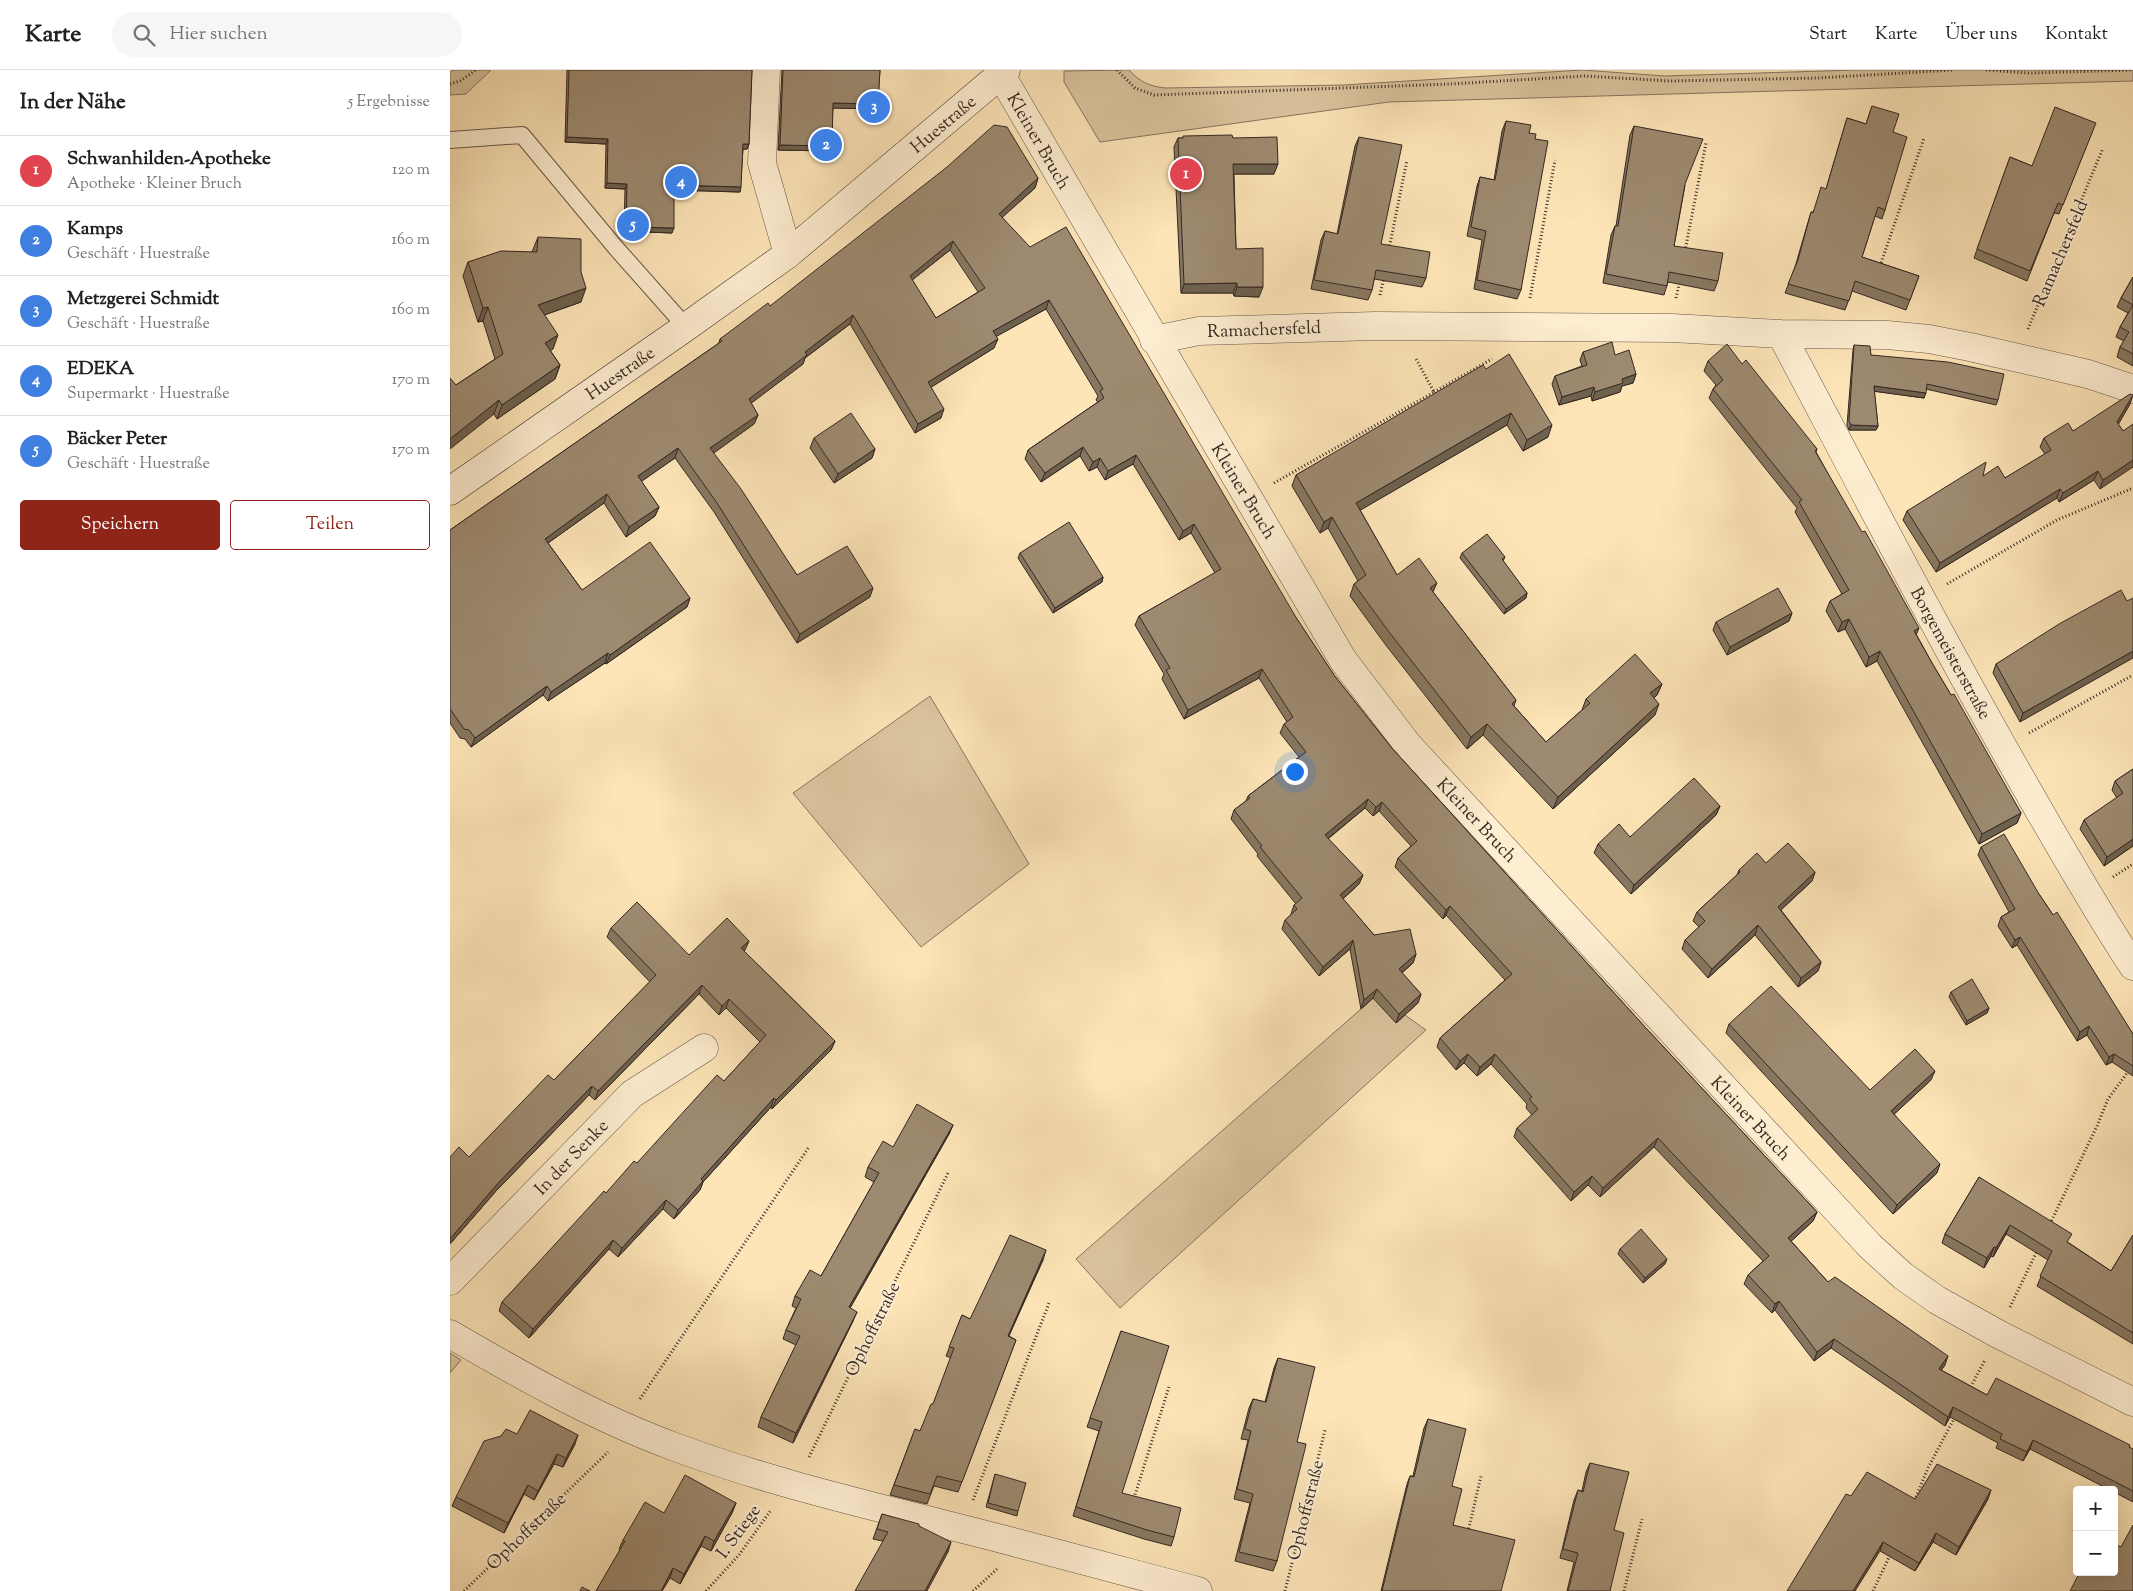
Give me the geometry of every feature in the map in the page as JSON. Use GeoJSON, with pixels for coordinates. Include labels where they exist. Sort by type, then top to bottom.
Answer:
{"type":"FeatureCollection","features":[{"type":"Feature","properties":{"kind":"street"},"geometry":{"type":"LineString","coordinates":[[766,70],[762,163],[788,254]]}},
{"type":"Feature","properties":{"kind":"street","name":"Huestraße"},"geometry":{"type":"LineString","coordinates":[[450,491],[788,254],[1004,72]]}},
{"type":"Feature","properties":{"kind":"street","name":"Kleiner Bruch"},"geometry":{"type":"LineString","coordinates":[[1004,72],[1154,340],[1343,660],[1408,745],[1870,1246],[1903,1276],[1937,1300],[1998,1334],[2133,1402]]}},
{"type":"Feature","properties":{"kind":"street","name":"Ramachersfeld"},"geometry":{"type":"LineString","coordinates":[[1154,340],[1199,331],[1386,326],[1672,328],[1781,334],[1858,334],[1920,338],[2016,357],[2088,374],[2133,389]]}},
{"type":"Feature","properties":{"kind":"street","name":"Borgemeisterstraße"},"geometry":{"type":"LineString","coordinates":[[1781,334],[1921,599],[2003,748],[2087,893],[2133,966]]}},
{"type":"Feature","properties":{"kind":"street","name":"In der Senke"},"geometry":{"type":"LineString","coordinates":[[450,1281],[632,1094],[704,1048]]}},
{"type":"Feature","properties":{"kind":"street"},"geometry":{"type":"LineString","coordinates":[[450,1334],[520,1375],[673,1446],[791,1486],[1198,1591]]}},
{"type":"Feature","properties":{"kind":"lane"},"geometry":{"type":"LineString","coordinates":[[450,140],[522,135],[616,248],[686,327]]}},
{"type":"Feature","properties":{"kind":"path"},"geometry":{"type":"LineString","coordinates":[[450,84],[460,81],[476,70]]}},
{"type":"Feature","properties":{"kind":"path"},"geometry":{"type":"LineString","coordinates":[[1117,70],[1135,88],[1154,95],[1450,84],[1585,76],[1680,80],[1818,78],[1953,70]]}},
{"type":"Feature","properties":{"kind":"path"},"geometry":{"type":"LineString","coordinates":[[1986,70],[2030,73],[2133,70]]}},
{"type":"Feature","properties":{"kind":"path"},"geometry":{"type":"LineString","coordinates":[[1878,274],[1924,138]]}},
{"type":"Feature","properties":{"kind":"path"},"geometry":{"type":"LineString","coordinates":[[1684,257],[1706,143]]}},
{"type":"Feature","properties":{"kind":"path","name":"Ramachersfeld"},"geometry":{"type":"LineString","coordinates":[[2016,357],[2103,148]]}},
{"type":"Feature","properties":{"kind":"path"},"geometry":{"type":"LineString","coordinates":[[1388,257],[1407,160]]}},
{"type":"Feature","properties":{"kind":"path"},"geometry":{"type":"LineString","coordinates":[[1248,498],[1509,350],[1524,327],[1555,160]]}},
{"type":"Feature","properties":{"kind":"path"},"geometry":{"type":"LineString","coordinates":[[1386,267],[1386,326],[1434,392]]}},
{"type":"Feature","properties":{"kind":"path"},"geometry":{"type":"LineString","coordinates":[[1672,328],[1680,276]]}},
{"type":"Feature","properties":{"kind":"path"},"geometry":{"type":"LineString","coordinates":[[1921,599],[2057,520],[2133,488]]}},
{"type":"Feature","properties":{"kind":"path"},"geometry":{"type":"LineString","coordinates":[[2003,748],[2133,675]]}},
{"type":"Feature","properties":{"kind":"path"},"geometry":{"type":"LineString","coordinates":[[2049,1226],[2108,1099],[2133,1065]]}},
{"type":"Feature","properties":{"kind":"path","name":"Ophoffstraße"},"geometry":{"type":"LineString","coordinates":[[464,1591],[627,1426],[809,1147]]}},
{"type":"Feature","properties":{"kind":"path","name":"Ophoffstraße"},"geometry":{"type":"LineString","coordinates":[[791,1486],[949,1171]]}},
{"type":"Feature","properties":{"kind":"path"},"geometry":{"type":"LineString","coordinates":[[1969,1391],[2041,1243]]}},
{"type":"Feature","properties":{"kind":"path"},"geometry":{"type":"LineString","coordinates":[[962,1529],[1049,1303]]}},
{"type":"Feature","properties":{"kind":"path"},"geometry":{"type":"LineString","coordinates":[[1134,1499],[1168,1387]]}},
{"type":"Feature","properties":{"kind":"path"},"geometry":{"type":"LineString","coordinates":[[1914,1503],[1928,1468],[1960,1408]]}},
{"type":"Feature","properties":{"kind":"path","name":"Ophoffstraße"},"geometry":{"type":"LineString","coordinates":[[1285,1591],[1325,1430]]}},
{"type":"Feature","properties":{"kind":"path"},"geometry":{"type":"LineString","coordinates":[[1467,1533],[1481,1476]]}},
{"type":"Feature","properties":{"kind":"path","name":"I. Stiege"},"geometry":{"type":"LineString","coordinates":[[706,1591],[739,1555],[791,1486]]}},
{"type":"Feature","properties":{"kind":"path"},"geometry":{"type":"LineString","coordinates":[[1624,1591],[1642,1519]]}},
{"type":"Feature","properties":{"kind":"path"},"geometry":{"type":"LineString","coordinates":[[1873,1591],[1894,1547]]}},
{"type":"Feature","properties":{"kind":"shaded area"},"geometry":{"type":"Polygon","coordinates":[[[454,70],[491,70],[466,94],[450,95],[450,72],[454,70]]]}},
{"type":"Feature","properties":{"kind":"shaded area"},"geometry":{"type":"Polygon","coordinates":[[[1129,70],[1145,83],[1165,88],[1344,85],[1582,70],[1665,76],[1855,70],[2133,70],[2133,81],[1389,102],[1100,142],[1064,82],[1064,71],[1129,70]]]}},
{"type":"Feature","properties":{"kind":"shaded area"},"geometry":{"type":"Polygon","coordinates":[[[930,696],[1029,864],[921,947],[793,793],[930,696]]]}},
{"type":"Feature","properties":{"kind":"shaded area"},"geometry":{"type":"Polygon","coordinates":[[[1378,994],[1396,1023],[1405,1015],[1426,1030],[1120,1308],[1076,1259],[1378,994]]]}},
{"type":"Feature","properties":{"kind":"shaded area"},"geometry":{"type":"Polygon","coordinates":[[[450,1353],[461,1360],[450,1373],[450,1353]]]}},
{"type":"Feature","properties":{"kind":"building"},"geometry":{"type":"Polygon","coordinates":[[[569,70],[752,70],[749,144],[743,144],[741,187],[674,185],[674,228],[626,227],[627,184],[607,183],[608,139],[567,137],[569,70]]]}},
{"type":"Feature","properties":{"kind":"building"},"geometry":{"type":"Polygon","coordinates":[[[783,70],[880,70],[878,104],[833,103],[832,146],[780,145],[783,70]]]}},
{"type":"Feature","properties":{"kind":"building"},"geometry":{"type":"Polygon","coordinates":[[[1872,106],[1899,114],[1893,132],[1907,137],[1885,210],[1878,207],[1862,257],[1919,276],[1910,300],[1855,281],[1849,301],[1788,284],[1798,260],[1811,212],[1813,213],[1821,187],[1826,189],[1847,118],[1866,124],[1872,106]]]}},
{"type":"Feature","properties":{"kind":"building"},"geometry":{"type":"Polygon","coordinates":[[[2055,107],[2096,123],[2063,205],[2058,203],[2030,271],[1977,249],[2010,157],[2032,166],[2055,107]]]}},
{"type":"Feature","properties":{"kind":"building"},"geometry":{"type":"Polygon","coordinates":[[[1506,121],[1531,125],[1529,133],[1536,134],[1535,139],[1548,141],[1521,290],[1477,280],[1486,231],[1471,227],[1480,177],[1495,180],[1506,121]]]}},
{"type":"Feature","properties":{"kind":"building"},"geometry":{"type":"Polygon","coordinates":[[[994,125],[1007,127],[1038,178],[999,214],[1030,247],[1066,227],[1297,619],[1334,675],[1391,747],[1645,1027],[1817,1212],[1788,1238],[1828,1282],[1835,1277],[1948,1356],[1939,1369],[1987,1395],[1996,1378],[2130,1445],[2129,1447],[2133,1449],[2133,1491],[2033,1440],[2027,1452],[2000,1439],[2002,1434],[1953,1407],[1948,1417],[1834,1339],[1817,1352],[1779,1301],[1775,1304],[1748,1275],[1769,1256],[1658,1138],[1603,1188],[1592,1176],[1574,1192],[1517,1128],[1538,1109],[1529,1099],[1532,1097],[1495,1054],[1480,1067],[1468,1054],[1460,1061],[1440,1038],[1512,974],[1450,906],[1446,910],[1398,858],[1417,841],[1382,802],[1376,807],[1368,799],[1325,835],[1363,875],[1340,895],[1374,935],[1410,929],[1416,954],[1399,969],[1421,994],[1399,1014],[1377,989],[1364,1000],[1353,940],[1323,967],[1285,920],[1297,909],[1294,905],[1302,898],[1260,847],[1262,846],[1234,810],[1250,798],[1248,796],[1306,752],[1284,724],[1293,717],[1262,669],[1188,710],[1166,670],[1170,668],[1139,616],[1221,569],[1194,524],[1183,531],[1136,455],[1108,471],[1100,458],[1093,462],[1083,447],[1045,473],[1028,450],[1104,398],[1100,391],[1103,389],[1049,300],[993,331],[998,339],[928,382],[944,409],[918,424],[853,315],[805,352],[807,355],[749,399],[758,415],[710,448],[741,489],[797,575],[847,546],[873,588],[800,634],[717,503],[678,448],[638,476],[659,507],[629,527],[607,494],[545,539],[582,590],[650,542],[690,598],[610,655],[608,653],[551,692],[547,686],[475,738],[469,730],[464,729],[450,709],[450,530],[722,341],[720,339],[768,303],[770,306],[947,167],[994,125]],[[953,241],[910,276],[936,318],[985,288],[953,241]]]}},
{"type":"Feature","properties":{"kind":"building"},"geometry":{"type":"Polygon","coordinates":[[[1634,126],[1703,139],[1685,184],[1674,246],[1723,253],[1718,281],[1669,272],[1667,286],[1606,274],[1615,226],[1618,226],[1634,126]]]}},
{"type":"Feature","properties":{"kind":"building"},"geometry":{"type":"Polygon","coordinates":[[[1232,135],[1233,138],[1277,137],[1278,164],[1233,164],[1236,249],[1263,248],[1263,287],[1237,287],[1237,283],[1184,284],[1178,138],[1183,138],[1183,136],[1232,135]]]}},
{"type":"Feature","properties":{"kind":"building"},"geometry":{"type":"Polygon","coordinates":[[[1359,137],[1402,145],[1381,244],[1430,252],[1426,278],[1376,270],[1372,290],[1314,280],[1325,231],[1338,234],[1359,137]]]}},
{"type":"Feature","properties":{"kind":"building"},"geometry":{"type":"Polygon","coordinates":[[[538,237],[581,239],[581,272],[586,288],[538,305],[558,335],[545,343],[560,365],[502,405],[499,400],[450,439],[450,378],[456,385],[503,354],[488,307],[483,308],[468,262],[501,251],[537,252],[538,237]]]}},
{"type":"Feature","properties":{"kind":"building"},"geometry":{"type":"Polygon","coordinates":[[[2133,277],[2133,305],[2121,298],[2133,277]]]}},
{"type":"Feature","properties":{"kind":"building"},"geometry":{"type":"Polygon","coordinates":[[[2133,305],[2133,354],[2120,347],[2129,332],[2120,327],[2133,305]]]}},
{"type":"Feature","properties":{"kind":"building"},"geometry":{"type":"Polygon","coordinates":[[[1612,342],[1615,355],[1629,350],[1636,374],[1622,379],[1623,383],[1595,392],[1594,387],[1562,397],[1555,376],[1587,365],[1583,352],[1612,342]]]}},
{"type":"Feature","properties":{"kind":"building"},"geometry":{"type":"Polygon","coordinates":[[[1727,344],[1742,364],[1746,360],[1817,449],[1815,451],[1862,532],[1865,531],[1919,628],[1914,631],[1951,695],[1954,694],[2021,813],[1982,834],[1880,651],[1869,657],[1849,619],[1842,622],[1830,601],[1849,590],[1799,502],[1802,500],[1713,389],[1723,380],[1708,361],[1727,344]]]}},
{"type":"Feature","properties":{"kind":"building"},"geometry":{"type":"Polygon","coordinates":[[[1854,345],[1870,346],[1871,355],[1948,362],[2004,374],[1998,400],[1927,384],[1926,393],[1874,386],[1878,426],[1851,425],[1849,421],[1854,345]]]}},
{"type":"Feature","properties":{"kind":"building"},"geometry":{"type":"Polygon","coordinates":[[[1509,354],[1552,425],[1527,440],[1511,413],[1356,503],[1397,575],[1419,558],[1437,583],[1430,588],[1516,700],[1512,704],[1546,742],[1590,703],[1586,699],[1635,654],[1662,684],[1650,693],[1659,704],[1558,797],[1487,724],[1471,737],[1354,584],[1366,575],[1332,517],[1324,522],[1296,475],[1483,365],[1486,369],[1509,354]]]}},
{"type":"Feature","properties":{"kind":"building"},"geometry":{"type":"Polygon","coordinates":[[[2130,394],[2133,395],[2117,422],[2123,431],[2133,424],[2133,460],[2103,480],[2098,471],[2063,493],[2060,489],[1940,563],[1907,511],[1986,462],[1983,476],[1998,466],[2005,478],[2051,450],[2044,438],[2068,423],[2073,431],[2130,394]]]}},
{"type":"Feature","properties":{"kind":"building"},"geometry":{"type":"Polygon","coordinates":[[[851,413],[875,449],[838,474],[814,438],[851,413]]]}},
{"type":"Feature","properties":{"kind":"building"},"geometry":{"type":"Polygon","coordinates":[[[1069,522],[1103,577],[1055,608],[1020,553],[1069,522]]]}},
{"type":"Feature","properties":{"kind":"building"},"geometry":{"type":"Polygon","coordinates":[[[1487,534],[1505,557],[1502,559],[1527,593],[1506,609],[1462,553],[1487,534]]]}},
{"type":"Feature","properties":{"kind":"building"},"geometry":{"type":"Polygon","coordinates":[[[1778,588],[1792,613],[1730,647],[1716,622],[1778,588]]]}},
{"type":"Feature","properties":{"kind":"building"},"geometry":{"type":"Polygon","coordinates":[[[2121,590],[2127,601],[2133,598],[2133,651],[2023,713],[1996,664],[2059,624],[2121,590]]]}},
{"type":"Feature","properties":{"kind":"building"},"geometry":{"type":"Polygon","coordinates":[[[2133,769],[2133,839],[2107,857],[2084,820],[2123,793],[2115,781],[2133,769]]]}},
{"type":"Feature","properties":{"kind":"building"},"geometry":{"type":"Polygon","coordinates":[[[1694,778],[1720,806],[1634,885],[1598,844],[1619,824],[1630,837],[1694,778]]]}},
{"type":"Feature","properties":{"kind":"building"},"geometry":{"type":"Polygon","coordinates":[[[2004,834],[2039,894],[2053,915],[2057,912],[2133,1034],[2133,1066],[2114,1054],[2109,1057],[2089,1026],[2080,1032],[2020,937],[2015,940],[2001,917],[2015,909],[1981,847],[2004,834]]]}},
{"type":"Feature","properties":{"kind":"building"},"geometry":{"type":"Polygon","coordinates":[[[1788,843],[1815,872],[1778,907],[1821,962],[1801,978],[1758,925],[1712,969],[1685,940],[1705,921],[1697,912],[1740,872],[1739,870],[1757,853],[1766,863],[1788,843]]]}},
{"type":"Feature","properties":{"kind":"building"},"geometry":{"type":"Polygon","coordinates":[[[637,902],[689,955],[727,918],[749,941],[741,948],[835,1041],[776,1100],[774,1098],[701,1179],[703,1181],[678,1210],[666,1200],[622,1248],[613,1240],[533,1329],[502,1302],[604,1191],[606,1193],[634,1161],[637,1163],[717,1075],[724,1081],[766,1035],[729,999],[722,1006],[702,985],[598,1091],[592,1086],[499,1182],[450,1239],[450,1157],[459,1147],[469,1157],[548,1075],[554,1080],[656,975],[611,928],[637,902]]]}},
{"type":"Feature","properties":{"kind":"building"},"geometry":{"type":"Polygon","coordinates":[[[1972,979],[1989,1008],[1967,1021],[1951,992],[1972,979]]]}},
{"type":"Feature","properties":{"kind":"building"},"geometry":{"type":"Polygon","coordinates":[[[1771,986],[1870,1090],[1915,1049],[1935,1071],[1891,1111],[1940,1164],[1897,1205],[1729,1024],[1771,986]]]}},
{"type":"Feature","properties":{"kind":"building"},"geometry":{"type":"Polygon","coordinates":[[[917,1104],[953,1125],[849,1307],[857,1312],[796,1433],[761,1417],[800,1336],[786,1330],[801,1299],[795,1296],[810,1270],[821,1276],[879,1173],[868,1167],[883,1141],[893,1147],[917,1104]]]}},
{"type":"Feature","properties":{"kind":"building"},"geometry":{"type":"Polygon","coordinates":[[[1979,1177],[2072,1234],[2067,1242],[2111,1271],[2133,1235],[2133,1333],[2040,1276],[2052,1251],[2010,1225],[1996,1248],[1994,1247],[1987,1258],[1945,1234],[1979,1177]]]}},
{"type":"Feature","properties":{"kind":"building"},"geometry":{"type":"Polygon","coordinates":[[[1641,1229],[1667,1259],[1645,1278],[1620,1249],[1641,1229]]]}},
{"type":"Feature","properties":{"kind":"building"},"geometry":{"type":"Polygon","coordinates":[[[1010,1235],[1046,1250],[1008,1336],[1016,1340],[962,1482],[937,1476],[930,1494],[894,1485],[915,1429],[920,1431],[931,1404],[933,1404],[954,1348],[949,1347],[962,1315],[970,1319],[1010,1235]]]}},
{"type":"Feature","properties":{"kind":"building"},"geometry":{"type":"Polygon","coordinates":[[[1121,1331],[1169,1346],[1122,1493],[1181,1508],[1174,1537],[1076,1507],[1102,1422],[1090,1418],[1121,1331]]]}},
{"type":"Feature","properties":{"kind":"building"},"geometry":{"type":"Polygon","coordinates":[[[1278,1358],[1315,1367],[1297,1442],[1306,1444],[1277,1561],[1239,1552],[1253,1494],[1237,1489],[1251,1431],[1245,1429],[1253,1399],[1266,1402],[1278,1358]]]}},
{"type":"Feature","properties":{"kind":"building"},"geometry":{"type":"Polygon","coordinates":[[[530,1410],[578,1435],[566,1458],[557,1454],[538,1491],[528,1485],[508,1523],[456,1497],[484,1441],[501,1436],[506,1429],[517,1434],[530,1410]]]}},
{"type":"Feature","properties":{"kind":"building"},"geometry":{"type":"Polygon","coordinates":[[[1428,1419],[1466,1429],[1452,1486],[1462,1489],[1453,1525],[1515,1540],[1501,1591],[1382,1591],[1410,1476],[1414,1477],[1428,1419]]]}},
{"type":"Feature","properties":{"kind":"building"},"geometry":{"type":"Polygon","coordinates":[[[1590,1463],[1629,1472],[1614,1530],[1624,1533],[1610,1591],[1568,1591],[1578,1553],[1563,1549],[1578,1490],[1583,1492],[1590,1463]]]}},
{"type":"Feature","properties":{"kind":"building"},"geometry":{"type":"Polygon","coordinates":[[[1937,1464],[1991,1490],[1959,1547],[1936,1533],[1919,1563],[1883,1542],[1853,1591],[1787,1591],[1846,1494],[1851,1496],[1867,1472],[1915,1499],[1937,1464]]]}},
{"type":"Feature","properties":{"kind":"building"},"geometry":{"type":"Polygon","coordinates":[[[995,1474],[1026,1483],[1018,1511],[988,1503],[995,1474]]]}},
{"type":"Feature","properties":{"kind":"building"},"geometry":{"type":"Polygon","coordinates":[[[685,1475],[736,1503],[714,1541],[705,1536],[684,1574],[673,1568],[661,1591],[596,1591],[645,1502],[664,1513],[685,1475]]]}},
{"type":"Feature","properties":{"kind":"building"},"geometry":{"type":"Polygon","coordinates":[[[882,1514],[919,1524],[919,1526],[951,1542],[925,1591],[855,1591],[888,1532],[877,1529],[882,1514]]]}},
{"type":"Feature","properties":{"kind":"building"},"geometry":{"type":"Polygon","coordinates":[[[2133,1525],[2133,1591],[2070,1591],[2078,1576],[2118,1576],[2118,1546],[2121,1547],[2133,1525]]]}},
{"type":"Feature","properties":{"kind":"building"},"geometry":{"type":"Polygon","coordinates":[[[582,1587],[590,1591],[580,1591],[582,1587]]]}},
{"type":"Feature","properties":{"kind":"place","name":"Metzgerei Schmidt"},"geometry":{"type":"Point","coordinates":[874,107]}},
{"type":"Feature","properties":{"kind":"place","name":"Kamps"},"geometry":{"type":"Point","coordinates":[826,145]}},
{"type":"Feature","properties":{"kind":"place","name":"Schwanhilden-Apotheke"},"geometry":{"type":"Point","coordinates":[1186,174]}},
{"type":"Feature","properties":{"kind":"place","name":"EDEKA"},"geometry":{"type":"Point","coordinates":[681,182]}},
{"type":"Feature","properties":{"kind":"place","name":"Bäcker Peter"},"geometry":{"type":"Point","coordinates":[633,225]}}]}
